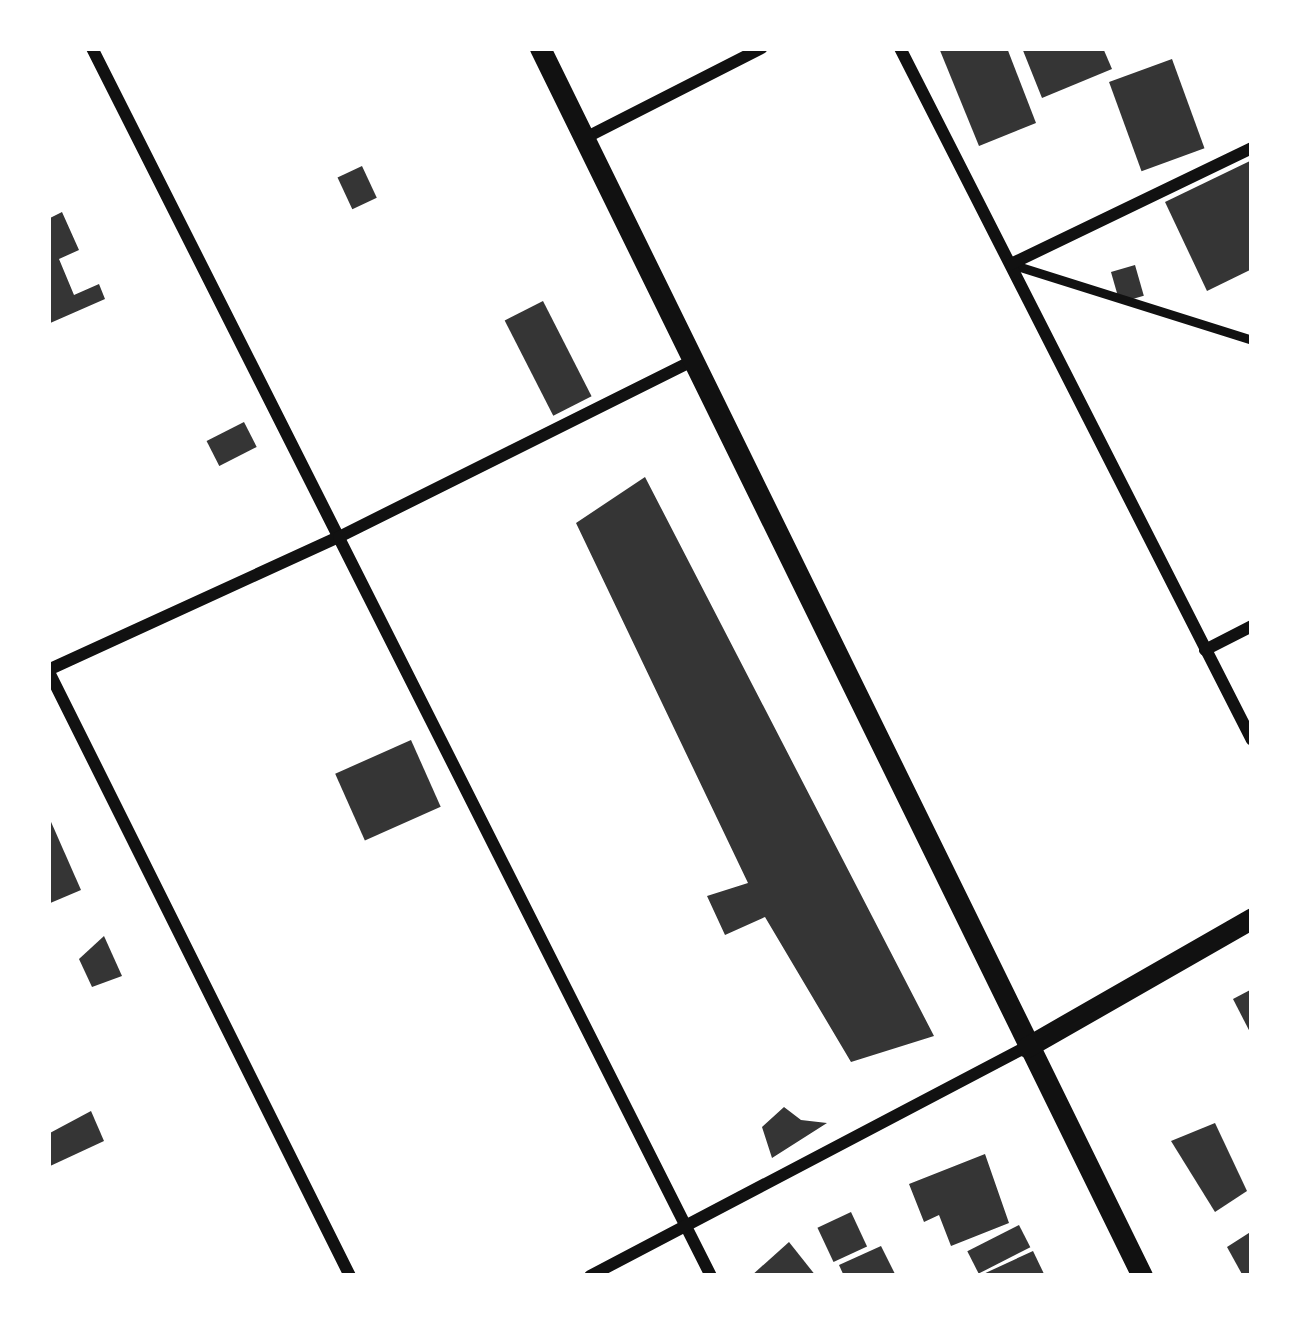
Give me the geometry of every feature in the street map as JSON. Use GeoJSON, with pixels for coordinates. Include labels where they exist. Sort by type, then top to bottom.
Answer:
{"type":"FeatureCollection","features":[{"type":"Feature","properties":{"kind":"street"},"geometry":{"type":"LineString","coordinates":[[92,48],[711,1276]]}},
{"type":"Feature","properties":{"kind":"street"},"geometry":{"type":"LineString","coordinates":[[540,48],[1142,1276]]}},
{"type":"Feature","properties":{"kind":"street"},"geometry":{"type":"LineString","coordinates":[[587,137],[762,48]]}},
{"type":"Feature","properties":{"kind":"street"},"geometry":{"type":"LineString","coordinates":[[900,48],[1252,740]]}},
{"type":"Feature","properties":{"kind":"street"},"geometry":{"type":"LineString","coordinates":[[1011,264],[1252,148]]}},
{"type":"Feature","properties":{"kind":"street"},"geometry":{"type":"LineString","coordinates":[[350,1276],[48,670],[339,537],[694,360]]}},
{"type":"Feature","properties":{"kind":"street"},"geometry":{"type":"LineString","coordinates":[[1205,650],[1252,626]]}},
{"type":"Feature","properties":{"kind":"street"},"geometry":{"type":"LineString","coordinates":[[590,1276],[1027,1047],[1252,918]]}},
{"type":"Feature","properties":{"kind":"lane"},"geometry":{"type":"LineString","coordinates":[[1011,264],[1252,340]]}},
{"type":"Feature","properties":{"kind":"building"},"geometry":{"type":"Polygon","coordinates":[[[939,48],[1007,48],[1036,123],[979,146],[939,48]]]}},
{"type":"Feature","properties":{"kind":"building"},"geometry":{"type":"Polygon","coordinates":[[[1022,48],[1103,48],[1112,69],[1042,98],[1022,48]]]}},
{"type":"Feature","properties":{"kind":"building"},"geometry":{"type":"Polygon","coordinates":[[[1172,59],[1204,148],[1142,171],[1109,82],[1172,59]]]}},
{"type":"Feature","properties":{"kind":"building"},"geometry":{"type":"Polygon","coordinates":[[[1252,160],[1252,269],[1207,291],[1165,202],[1252,160]]]}},
{"type":"Feature","properties":{"kind":"building"},"geometry":{"type":"Polygon","coordinates":[[[362,166],[377,198],[352,209],[338,177],[362,166]]]}},
{"type":"Feature","properties":{"kind":"building"},"geometry":{"type":"Polygon","coordinates":[[[62,212],[79,250],[59,259],[74,295],[99,284],[105,299],[48,324],[48,219],[62,212]]]}},
{"type":"Feature","properties":{"kind":"building"},"geometry":{"type":"Polygon","coordinates":[[[1135,265],[1144,296],[1120,303],[1111,272],[1135,265]]]}},
{"type":"Feature","properties":{"kind":"building"},"geometry":{"type":"Polygon","coordinates":[[[543,301],[592,396],[553,416],[505,321],[543,301]]]}},
{"type":"Feature","properties":{"kind":"building"},"geometry":{"type":"Polygon","coordinates":[[[244,422],[257,447],[219,466],[207,441],[244,422]]]}},
{"type":"Feature","properties":{"kind":"building"},"geometry":{"type":"Polygon","coordinates":[[[645,477],[934,1036],[851,1062],[765,917],[725,935],[707,896],[748,883],[576,523],[645,477]]]}},
{"type":"Feature","properties":{"kind":"building"},"geometry":{"type":"Polygon","coordinates":[[[411,740],[441,807],[365,840],[335,774],[411,740]]]}},
{"type":"Feature","properties":{"kind":"building"},"geometry":{"type":"Polygon","coordinates":[[[48,815],[81,890],[48,904],[48,815]]]}},
{"type":"Feature","properties":{"kind":"building"},"geometry":{"type":"Polygon","coordinates":[[[104,936],[122,976],[92,987],[79,959],[104,936]]]}},
{"type":"Feature","properties":{"kind":"building"},"geometry":{"type":"Polygon","coordinates":[[[1252,989],[1252,1036],[1233,999],[1252,989]]]}},
{"type":"Feature","properties":{"kind":"building"},"geometry":{"type":"Polygon","coordinates":[[[784,1107],[801,1120],[827,1123],[772,1158],[762,1127],[784,1107]]]}},
{"type":"Feature","properties":{"kind":"building"},"geometry":{"type":"Polygon","coordinates":[[[91,1111],[104,1141],[48,1167],[48,1134],[91,1111]]]}},
{"type":"Feature","properties":{"kind":"building"},"geometry":{"type":"Polygon","coordinates":[[[1215,1123],[1247,1191],[1215,1212],[1171,1141],[1215,1123]]]}},
{"type":"Feature","properties":{"kind":"building"},"geometry":{"type":"Polygon","coordinates":[[[985,1154],[1009,1223],[951,1246],[939,1215],[924,1222],[909,1184],[985,1154]]]}},
{"type":"Feature","properties":{"kind":"building"},"geometry":{"type":"Polygon","coordinates":[[[851,1212],[867,1246],[834,1262],[817,1228],[851,1212]]]}},
{"type":"Feature","properties":{"kind":"building"},"geometry":{"type":"Polygon","coordinates":[[[1019,1225],[1030,1247],[979,1274],[967,1251],[1019,1225]]]}},
{"type":"Feature","properties":{"kind":"building"},"geometry":{"type":"Polygon","coordinates":[[[1252,1231],[1252,1276],[1243,1276],[1227,1247],[1252,1231]]]}},
{"type":"Feature","properties":{"kind":"building"},"geometry":{"type":"Polygon","coordinates":[[[789,1242],[816,1276],[751,1276],[789,1242]]]}},
{"type":"Feature","properties":{"kind":"building"},"geometry":{"type":"Polygon","coordinates":[[[881,1246],[896,1276],[844,1276],[839,1265],[881,1246]]]}},
{"type":"Feature","properties":{"kind":"building"},"geometry":{"type":"Polygon","coordinates":[[[1033,1251],[1045,1276],[979,1276],[1033,1251]]]}}]}
